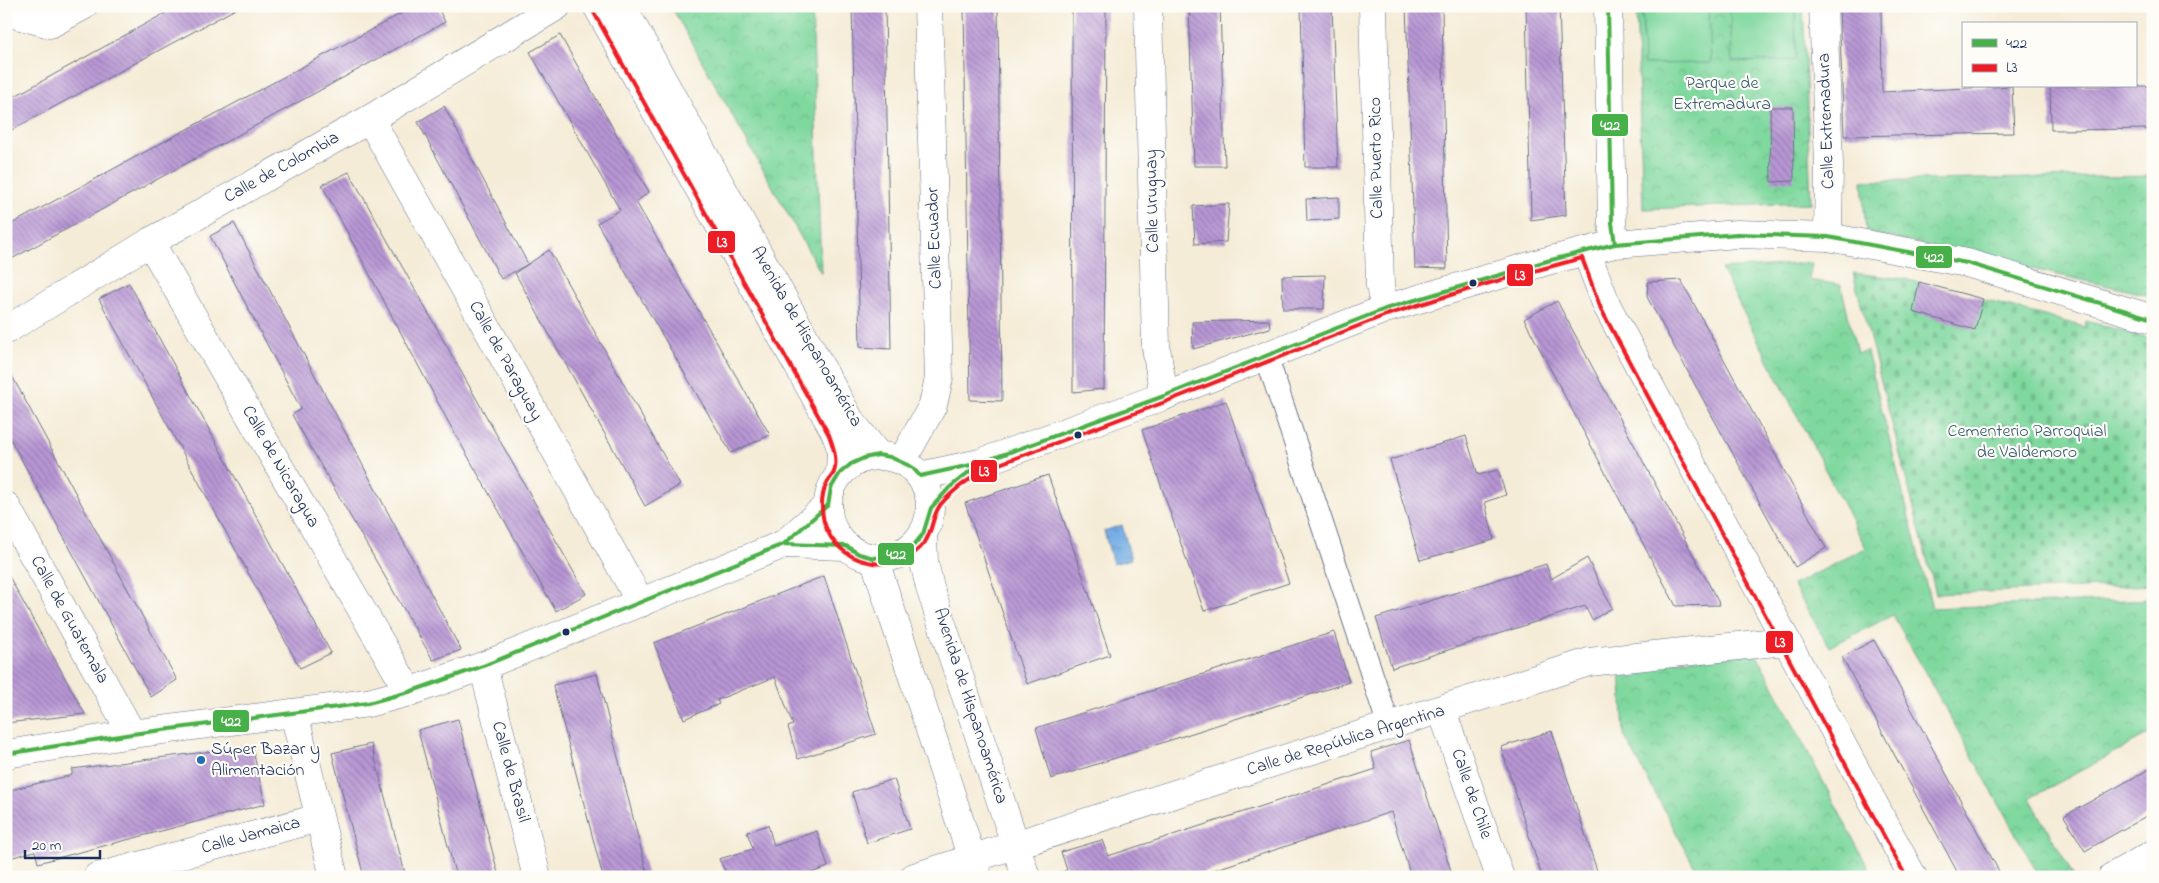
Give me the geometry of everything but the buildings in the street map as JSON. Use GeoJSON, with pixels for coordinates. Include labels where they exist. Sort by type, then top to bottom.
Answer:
{"type":"FeatureCollection","features":[{"type":"Feature","properties":{"kind":"street"},"geometry":{"type":"LineString","coordinates":[[6,12],[50,24],[83,6]]}},
{"type":"Feature","properties":{"kind":"street","name":"Calle de Colombia"},"geometry":{"type":"LineString","coordinates":[[6,330],[150,242],[370,119],[557,6]]}},
{"type":"Feature","properties":{"kind":"street","name":"Avenida de Hispanoamérica"},"geometry":{"type":"LineString","coordinates":[[597,6],[835,432],[841,448],[840,474]]}},
{"type":"Feature","properties":{"kind":"street","name":"Avenida de Hispanoamérica"},"geometry":{"type":"LineString","coordinates":[[622,6],[850,420],[900,464]]}},
{"type":"Feature","properties":{"kind":"street","name":"Calle Ecuador"},"geometry":{"type":"LineString","coordinates":[[900,464],[934,405],[938,378],[928,6]]}},
{"type":"Feature","properties":{"kind":"street","name":"Calle Uruguay"},"geometry":{"type":"LineString","coordinates":[[1148,6],[1156,348],[1164,396]]}},
{"type":"Feature","properties":{"kind":"street","name":"Calle Puerto Rico"},"geometry":{"type":"LineString","coordinates":[[1373,6],[1380,286],[1385,309]]}},
{"type":"Feature","properties":{"kind":"street"},"geometry":{"type":"LineString","coordinates":[[1608,6],[1612,223],[1615,244]]}},
{"type":"Feature","properties":{"kind":"street","name":"Calle Extremadura"},"geometry":{"type":"LineString","coordinates":[[1823,6],[1829,174],[1828,236]]}},
{"type":"Feature","properties":{"kind":"street","name":"Calle de Paraguay"},"geometry":{"type":"LineString","coordinates":[[370,119],[641,603]]}},
{"type":"Feature","properties":{"kind":"street"},"geometry":{"type":"LineString","coordinates":[[980,463],[900,464],[857,461],[840,474],[831,488],[828,505],[830,520],[836,534],[846,546],[859,554],[874,558],[902,553],[914,545],[923,534],[931,508],[949,488],[980,463],[1164,396],[1385,309],[1547,261],[1615,244],[1738,234],[1828,236],[1967,263],[2153,319]]}},
{"type":"Feature","properties":{"kind":"street","name":"Calle de Nicaragua"},"geometry":{"type":"LineString","coordinates":[[150,242],[409,692]]}},
{"type":"Feature","properties":{"kind":"street"},"geometry":{"type":"LineString","coordinates":[[1586,252],[1607,306],[1912,877]]}},
{"type":"Feature","properties":{"kind":"street"},"geometry":{"type":"LineString","coordinates":[[1266,355],[1389,726]]}},
{"type":"Feature","properties":{"kind":"street"},"geometry":{"type":"LineString","coordinates":[[900,464],[928,491],[931,508]]}},
{"type":"Feature","properties":{"kind":"street"},"geometry":{"type":"LineString","coordinates":[[6,754],[132,734],[368,703],[409,692],[483,666],[784,544],[828,505]]}},
{"type":"Feature","properties":{"kind":"street","name":"Calle de Guatemala"},"geometry":{"type":"LineString","coordinates":[[6,506],[132,734]]}},
{"type":"Feature","properties":{"kind":"street","name":"Avenida de Hispanoamérica"},"geometry":{"type":"LineString","coordinates":[[923,534],[924,562],[930,588],[1026,877]]}},
{"type":"Feature","properties":{"kind":"street"},"geometry":{"type":"LineString","coordinates":[[784,544],[846,546]]}},
{"type":"Feature","properties":{"kind":"street"},"geometry":{"type":"LineString","coordinates":[[874,558],[975,868]]}},
{"type":"Feature","properties":{"kind":"street","name":"Calle de República Argentina"},"geometry":{"type":"LineString","coordinates":[[914,877],[975,868],[1016,846],[1389,726],[1442,711],[1589,662],[1785,642]]}},
{"type":"Feature","properties":{"kind":"street","name":"Calle de Brasil"},"geometry":{"type":"LineString","coordinates":[[483,666],[537,877]]}},
{"type":"Feature","properties":{"kind":"street","name":"Calle de Chile"},"geometry":{"type":"LineString","coordinates":[[1442,711],[1500,877]]}},
{"type":"Feature","properties":{"kind":"street"},"geometry":{"type":"LineString","coordinates":[[294,713],[334,877]]}},
{"type":"Feature","properties":{"kind":"street","name":"Calle Jamaica"},"geometry":{"type":"LineString","coordinates":[[96,877],[129,873],[319,818]]}},
{"type":"Feature","properties":{"kind":"street"},"geometry":{"type":"LineString","coordinates":[[2112,877],[2153,854]]}},
{"type":"Feature","properties":{"kind":"green space"},"geometry":{"type":"Polygon","coordinates":[[[671,6],[812,6],[821,273],[671,6]]]}},
{"type":"Feature","properties":{"kind":"green space","name":"Parque de Extremadura"},"geometry":{"type":"Polygon","coordinates":[[[1636,6],[1803,6],[1811,203],[1643,209],[1636,6]]]}},
{"type":"Feature","properties":{"kind":"green space"},"geometry":{"type":"Polygon","coordinates":[[[1642,6],[1709,6],[1711,63],[1644,64],[1642,6]]]}},
{"type":"Feature","properties":{"kind":"green space"},"geometry":{"type":"Polygon","coordinates":[[[1730,6],[1795,6],[1796,60],[1732,62],[1730,6]]]}},
{"type":"Feature","properties":{"kind":"green space"},"geometry":{"type":"Polygon","coordinates":[[[2153,176],[2153,296],[1866,232],[1862,181],[2153,176]]]}},
{"type":"Feature","properties":{"kind":"green space"},"geometry":{"type":"Polygon","coordinates":[[[1812,263],[1809,280],[1841,285],[1857,353],[1867,351],[1932,608],[2153,599],[2153,732],[2030,798],[2074,877],[2040,877],[1893,615],[1829,647],[1793,585],[1866,548],[1721,269],[1812,263]]]}},
{"type":"Feature","properties":{"kind":"green space","name":"Cementerio Parroquial de Valdemoro"},"geometry":{"type":"Polygon","coordinates":[[[1853,273],[1905,279],[2085,327],[2086,321],[2153,339],[2153,585],[1936,594],[1853,273]]]}},
{"type":"Feature","properties":{"kind":"green space"},"geometry":{"type":"Polygon","coordinates":[[[1756,653],[1873,877],[1700,877],[1624,735],[1620,666],[1756,653]]]}},
{"type":"Feature","properties":{"kind":"water"},"geometry":{"type":"Polygon","coordinates":[[[1122,525],[1131,559],[1113,564],[1104,531],[1122,525]]]}},
{"type":"Feature","properties":{"kind":"transit line","name":"422"},"geometry":{"type":"LineString","coordinates":[[1608,6],[1612,223],[1615,244]]}},
{"type":"Feature","properties":{"kind":"transit line","name":"L3"},"geometry":{"type":"LineString","coordinates":[[592,9],[829,435],[835,463],[834,472],[827,483],[823,496],[823,519],[827,530],[835,543],[846,553],[873,563],[902,560],[914,553],[928,537],[941,504],[966,482],[994,466],[1165,402],[1386,315],[1486,284],[1582,258],[1601,309],[1906,877]]}},
{"type":"Feature","properties":{"kind":"transit line","name":"422"},"geometry":{"type":"LineString","coordinates":[[6,754],[132,734],[368,703],[409,692],[483,666],[784,544],[828,505],[831,488],[840,473],[851,464],[864,458],[878,455],[890,457],[912,467],[920,476],[980,463],[1164,396],[1385,309],[1547,261],[1615,244],[1737,234],[1828,237],[1967,263],[2153,319]]}},
{"type":"Feature","properties":{"kind":"transit line","name":"422"},"geometry":{"type":"LineString","coordinates":[[763,552],[784,544],[846,546],[859,554],[874,558],[902,553],[914,545],[923,534],[931,508],[949,488],[980,463],[989,460]]}},
{"type":"Feature","properties":{"kind":"place","name":"Súper Bazar y Alimentación"},"geometry":{"type":"Point","coordinates":[201,760]}}]}
